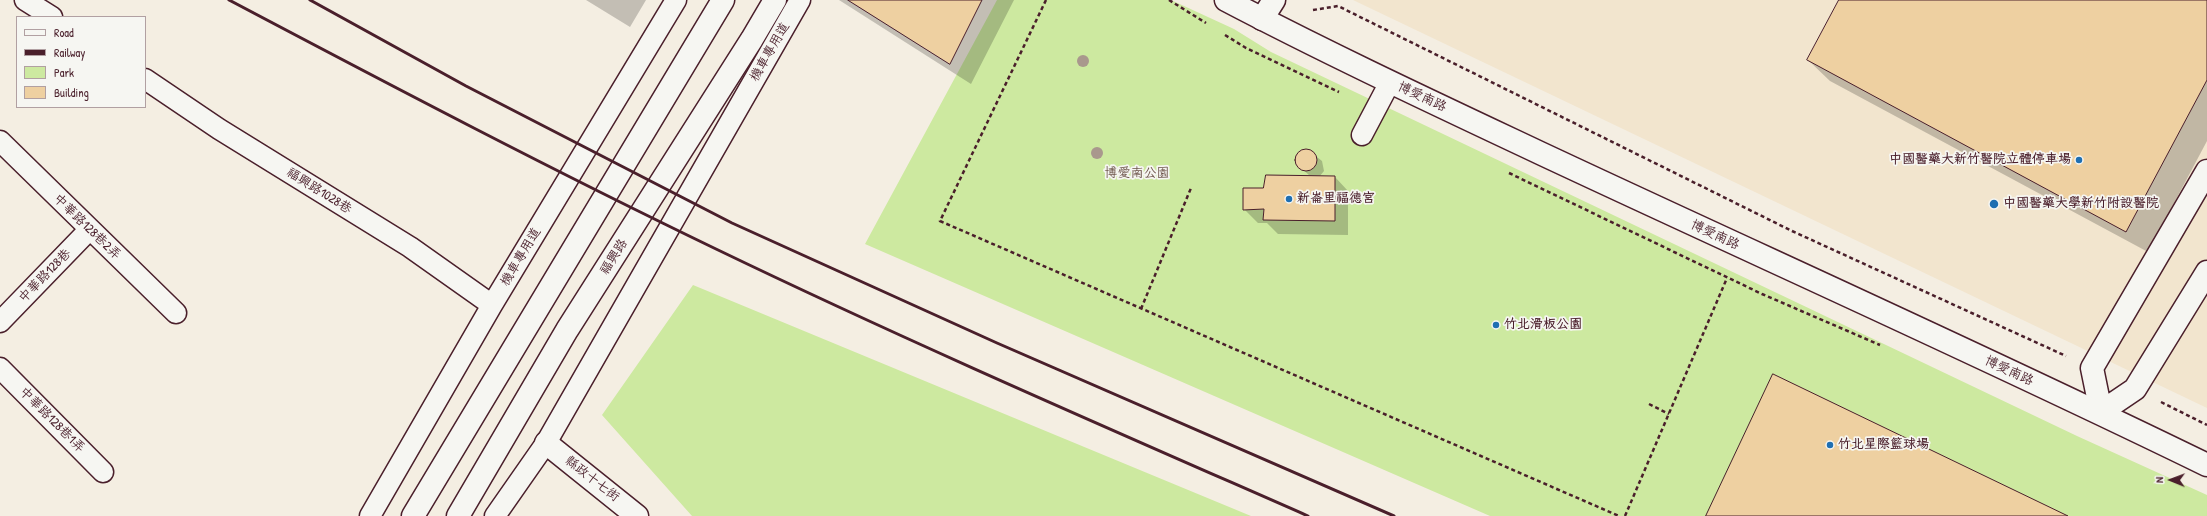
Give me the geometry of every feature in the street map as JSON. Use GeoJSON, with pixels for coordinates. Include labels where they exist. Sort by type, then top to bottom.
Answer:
{"type":"FeatureCollection","features":[{"type":"Feature","properties":{"kind":"street"},"geometry":{"type":"LineString","coordinates":[[413,516],[723,0]]}},
{"type":"Feature","properties":{"kind":"street","name":"福興路"},"geometry":{"type":"LineString","coordinates":[[458,516],[567,330],[748,46],[775,0]]}},
{"type":"Feature","properties":{"kind":"street","name":"博愛南路"},"geometry":{"type":"LineString","coordinates":[[1226,0],[1390,82],[1774,263],[2101,412],[2207,465]]}},
{"type":"Feature","properties":{"kind":"street"},"geometry":{"type":"LineString","coordinates":[[1262,19],[1274,0]]}},
{"type":"Feature","properties":{"kind":"street"},"geometry":{"type":"LineString","coordinates":[[2207,171],[2092,368],[2101,412],[2135,389],[2207,272]]}},
{"type":"Feature","properties":{"kind":"street","name":"縣政十七街"},"geometry":{"type":"LineString","coordinates":[[546,443],[637,516]]}},
{"type":"Feature","properties":{"kind":"lane"},"geometry":{"type":"LineString","coordinates":[[25,0],[50,16]]}},
{"type":"Feature","properties":{"kind":"lane","name":"機車專用道"},"geometry":{"type":"LineString","coordinates":[[370,516],[492,305],[676,0]]}},
{"type":"Feature","properties":{"kind":"lane","name":"機車專用道"},"geometry":{"type":"LineString","coordinates":[[495,516],[546,443],[800,0]]}},
{"type":"Feature","properties":{"kind":"lane","name":"福興路1028巷"},"geometry":{"type":"LineString","coordinates":[[146,80],[219,129],[410,247],[492,305]]}},
{"type":"Feature","properties":{"kind":"lane"},"geometry":{"type":"LineString","coordinates":[[1362,135],[1390,82]]}},
{"type":"Feature","properties":{"kind":"lane","name":"中華路128巷2弄"},"geometry":{"type":"LineString","coordinates":[[0,141],[89,230],[176,312]]}},
{"type":"Feature","properties":{"kind":"lane","name":"中華路128巷"},"geometry":{"type":"LineString","coordinates":[[0,322],[89,230]]}},
{"type":"Feature","properties":{"kind":"lane","name":"中華路128巷1弄"},"geometry":{"type":"LineString","coordinates":[[0,368],[103,472]]}},
{"type":"Feature","properties":{"kind":"path"},"geometry":{"type":"LineString","coordinates":[[1046,0],[940,221],[1619,516]]}},
{"type":"Feature","properties":{"kind":"path"},"geometry":{"type":"LineString","coordinates":[[1308,11],[1338,6],[1792,231],[2092,368]]}},
{"type":"Feature","properties":{"kind":"path"},"geometry":{"type":"LineString","coordinates":[[1246,48],[1262,19]]}},
{"type":"Feature","properties":{"kind":"path"},"geometry":{"type":"LineString","coordinates":[[1141,308],[1191,188]]}},
{"type":"Feature","properties":{"kind":"path"},"geometry":{"type":"LineString","coordinates":[[1625,516],[1727,278]]}},
{"type":"Feature","properties":{"kind":"path"},"geometry":{"type":"LineString","coordinates":[[2135,389],[2207,425]]}},
{"type":"Feature","properties":{"kind":"path"},"geometry":{"type":"LineString","coordinates":[[1649,404],[1669,414]]}},
{"type":"Feature","properties":{"kind":"shaded area","name":"中國醫藥大學新竹附設醫院"},"geometry":{"type":"Polygon","coordinates":[[[1353,0],[2207,0],[2207,408],[1353,0]]]}},
{"type":"Feature","properties":{"kind":"green space","name":"博愛南公園"},"geometry":{"type":"Polygon","coordinates":[[[997,0],[1171,0],[1234,29],[1271,52],[2077,436],[2207,495],[2207,516],[1490,516],[865,244],[997,0]]]}},
{"type":"Feature","properties":{"kind":"green space"},"geometry":{"type":"Polygon","coordinates":[[[693,285],[1251,516],[692,516],[602,415],[693,285]]]}},
{"type":"Feature","properties":{"kind":"building"},"geometry":{"type":"Polygon","coordinates":[[[848,0],[982,0],[950,64],[848,0]]]}},
{"type":"Feature","properties":{"kind":"building","name":"中國醫藥大新竹醫院立體停車場"},"geometry":{"type":"Polygon","coordinates":[[[1839,0],[2207,0],[2207,80],[2126,232],[1807,60],[1839,0]]]}},
{"type":"Feature","properties":{"kind":"building"},"geometry":{"type":"Polygon","coordinates":[[[1306,149],[1314,152],[1317,160],[1314,168],[1306,171],[1298,168],[1295,160],[1298,152],[1306,149]]]}},
{"type":"Feature","properties":{"kind":"building","name":"新崙里福德宮"},"geometry":{"type":"Polygon","coordinates":[[[1266,175],[1335,176],[1335,221],[1263,220],[1264,209],[1243,210],[1243,188],[1263,188],[1266,175]]]}},
{"type":"Feature","properties":{"kind":"building","name":"竹北星際籃球場"},"geometry":{"type":"Polygon","coordinates":[[[1773,374],[2068,516],[1706,516],[1773,374]]]}},
{"type":"Feature","properties":{"kind":"railway"},"geometry":{"type":"LineString","coordinates":[[229,0],[532,158],[789,284],[937,352],[1308,516]]}},
{"type":"Feature","properties":{"kind":"railway"},"geometry":{"type":"LineString","coordinates":[[310,0],[466,86],[732,223],[997,343],[1394,516]]}},
{"type":"Feature","properties":{"kind":"place","name":"中國醫藥大新竹醫院立體停車場"},"geometry":{"type":"Point","coordinates":[2079,160]}},
{"type":"Feature","properties":{"kind":"place","name":"新崙里福德宮"},"geometry":{"type":"Point","coordinates":[1289,199]}},
{"type":"Feature","properties":{"kind":"place","name":"中國醫藥大學新竹附設醫院"},"geometry":{"type":"Point","coordinates":[1994,204]}},
{"type":"Feature","properties":{"kind":"place","name":"竹北滑板公園"},"geometry":{"type":"Point","coordinates":[1496,325]}},
{"type":"Feature","properties":{"kind":"place","name":"竹北星際籃球場"},"geometry":{"type":"Point","coordinates":[1830,445]}}]}
